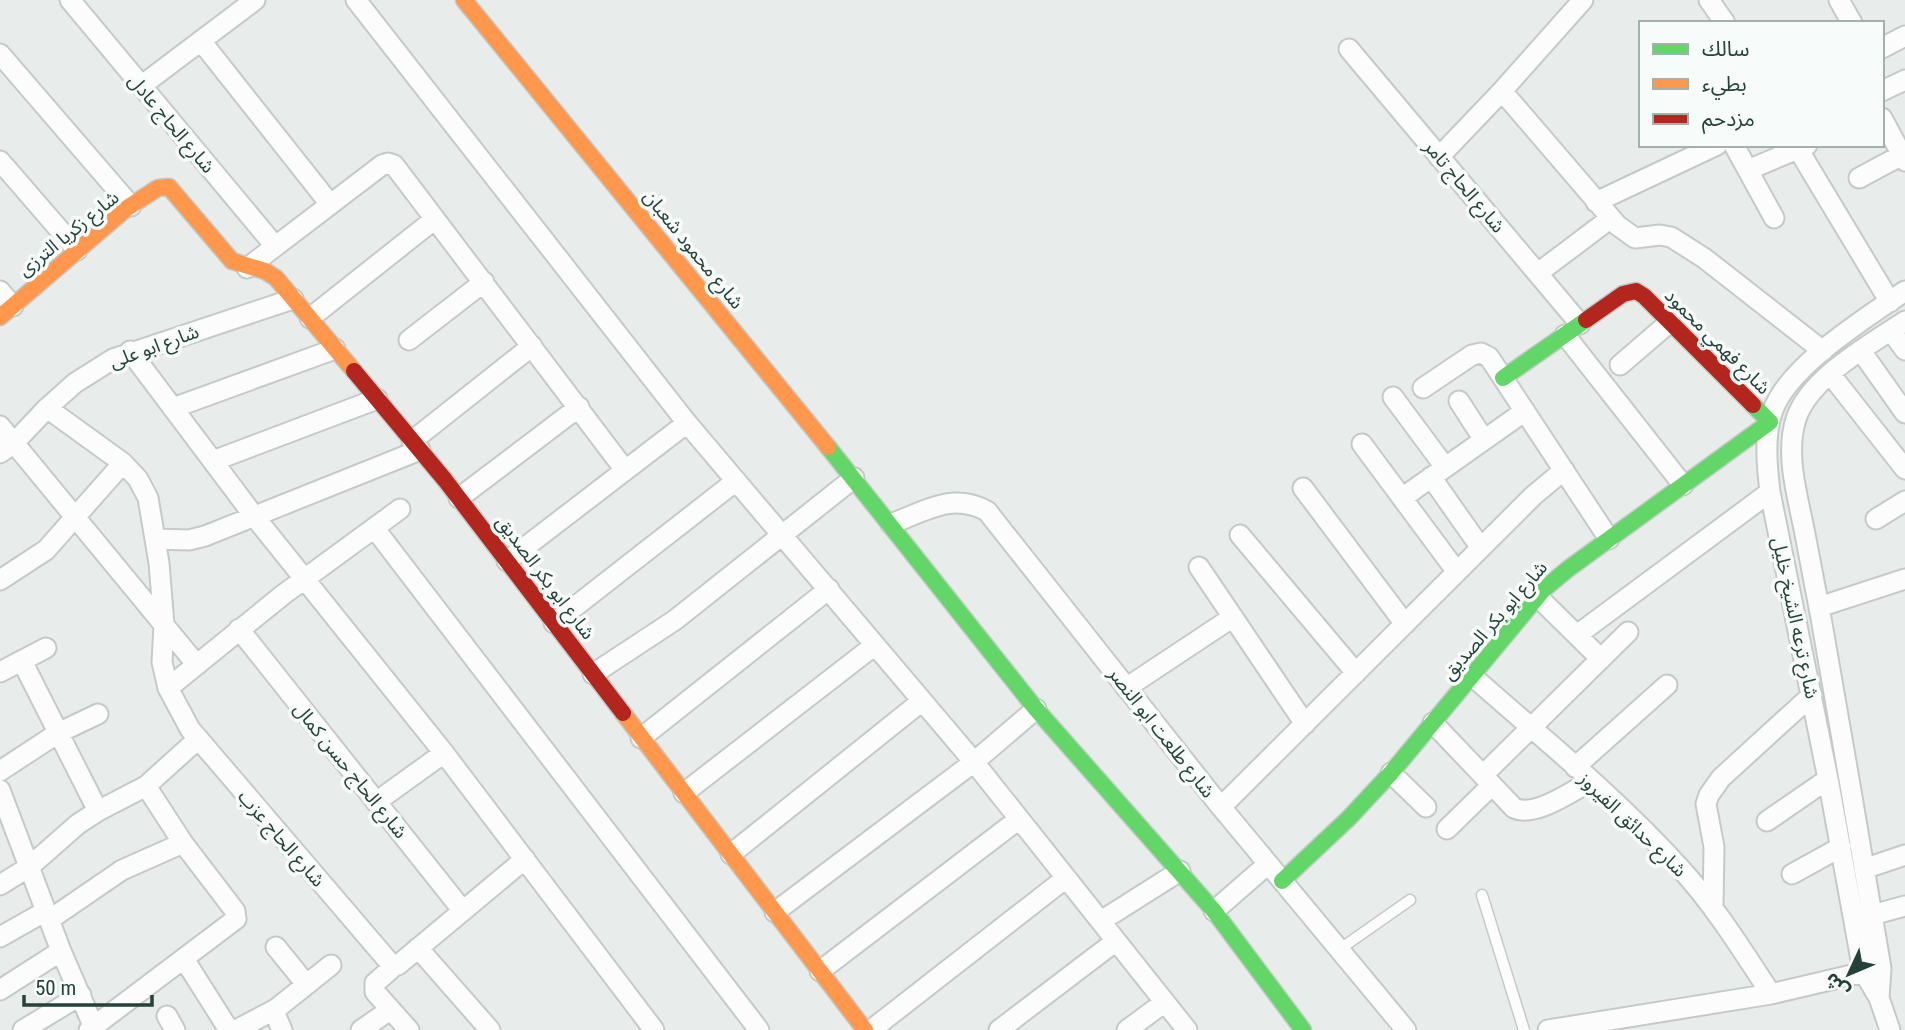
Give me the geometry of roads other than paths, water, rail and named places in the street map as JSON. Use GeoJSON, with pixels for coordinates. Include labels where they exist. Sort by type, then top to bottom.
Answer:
{"type":"FeatureCollection","features":[{"type":"Feature","properties":{"kind":"street","name":"شارع الحاج عادل"},"geometry":{"type":"LineString","coordinates":[[71,0],[275,246]]}},
{"type":"Feature","properties":{"kind":"street"},"geometry":{"type":"LineString","coordinates":[[141,86],[255,0]]}},
{"type":"Feature","properties":{"kind":"street"},"geometry":{"type":"LineString","coordinates":[[356,0],[687,423],[974,762],[1187,1030]]}},
{"type":"Feature","properties":{"kind":"street","name":"شارع محمود شعبان"},"geometry":{"type":"LineString","coordinates":[[464,0],[891,524],[1036,709],[1214,911],[1303,1030]]}},
{"type":"Feature","properties":{"kind":"street"},"geometry":{"type":"LineString","coordinates":[[1439,157],[1502,92],[1583,0]]}},
{"type":"Feature","properties":{"kind":"street"},"geometry":{"type":"LineString","coordinates":[[1709,0],[1724,21]]}},
{"type":"Feature","properties":{"kind":"street"},"geometry":{"type":"LineString","coordinates":[[1839,0],[1851,21]]}},
{"type":"Feature","properties":{"kind":"street"},"geometry":{"type":"LineString","coordinates":[[1884,47],[1905,36]]}},
{"type":"Feature","properties":{"kind":"street"},"geometry":{"type":"LineString","coordinates":[[201,41],[330,204]]}},
{"type":"Feature","properties":{"kind":"street","name":"شارع الحاج تامر"},"geometry":{"type":"LineString","coordinates":[[1349,48],[1538,273],[1573,330],[1683,485]]}},
{"type":"Feature","properties":{"kind":"street"},"geometry":{"type":"LineString","coordinates":[[0,54],[131,206]]}},
{"type":"Feature","properties":{"kind":"street"},"geometry":{"type":"LineString","coordinates":[[1884,90],[1905,80]]}},
{"type":"Feature","properties":{"kind":"street"},"geometry":{"type":"LineString","coordinates":[[1502,92],[1611,218],[1635,238],[1660,235],[1671,237],[1704,258],[1823,351]]}},
{"type":"Feature","properties":{"kind":"street"},"geometry":{"type":"LineString","coordinates":[[1859,177],[1903,158],[1884,123]]}},
{"type":"Feature","properties":{"kind":"street"},"geometry":{"type":"LineString","coordinates":[[1597,202],[1713,147]]}},
{"type":"Feature","properties":{"kind":"street"},"geometry":{"type":"LineString","coordinates":[[1735,147],[1774,218]]}},
{"type":"Feature","properties":{"kind":"street"},"geometry":{"type":"LineString","coordinates":[[1748,170],[1802,147],[1897,297]]}},
{"type":"Feature","properties":{"kind":"street"},"geometry":{"type":"LineString","coordinates":[[0,162],[77,250]]}},
{"type":"Feature","properties":{"kind":"street"},"geometry":{"type":"LineString","coordinates":[[247,268],[382,165],[394,165],[625,470]]}},
{"type":"Feature","properties":{"kind":"street","name":"شارع زكريا الترزى"},"geometry":{"type":"LineString","coordinates":[[7,312],[131,206],[164,185]]}},
{"type":"Feature","properties":{"kind":"street","name":"شارع ابو بكر الصديق"},"geometry":{"type":"LineString","coordinates":[[164,185],[169,187],[232,261],[247,268],[267,270],[416,445],[865,1030]]}},
{"type":"Feature","properties":{"kind":"street"},"geometry":{"type":"LineString","coordinates":[[1538,273],[1611,218]]}},
{"type":"Feature","properties":{"kind":"street"},"geometry":{"type":"LineString","coordinates":[[310,318],[435,219]]}},
{"type":"Feature","properties":{"kind":"street"},"geometry":{"type":"LineString","coordinates":[[409,340],[484,282]]}},
{"type":"Feature","properties":{"kind":"street","name":"شارع فهمي محمود"},"geometry":{"type":"LineString","coordinates":[[1573,330],[1627,292],[1636,290],[1770,422]]}},
{"type":"Feature","properties":{"kind":"street"},"geometry":{"type":"LineString","coordinates":[[0,291],[7,312]]}},
{"type":"Feature","properties":{"kind":"street","name":"شارع ترعه الشيخ خليل"},"geometry":{"type":"LineString","coordinates":[[1890,1030],[1841,847],[1770,492],[1767,458],[1773,410],[1787,387],[1823,351],[1897,297]]}},
{"type":"Feature","properties":{"kind":"street","name":"شارع ابو على"},"geometry":{"type":"LineString","coordinates":[[7,448],[75,383],[113,359],[130,351],[293,299]]}},
{"type":"Feature","properties":{"kind":"street"},"geometry":{"type":"LineString","coordinates":[[1620,365],[1670,322]]}},
{"type":"Feature","properties":{"kind":"street"},"geometry":{"type":"LineString","coordinates":[[1898,326],[1905,350]]}},
{"type":"Feature","properties":{"kind":"street","name":"شارع ترعه الشيخ خليل"},"geometry":{"type":"LineString","coordinates":[[1872,970],[1872,915],[1795,483],[1793,436],[1797,416],[1807,400],[1831,374],[1898,326]]}},
{"type":"Feature","properties":{"kind":"street"},"geometry":{"type":"LineString","coordinates":[[1503,378],[1573,330]]}},
{"type":"Feature","properties":{"kind":"street"},"geometry":{"type":"LineString","coordinates":[[155,539],[189,540],[254,516],[416,445],[532,346]]}},
{"type":"Feature","properties":{"kind":"street"},"geometry":{"type":"LineString","coordinates":[[173,408],[335,349]]}},
{"type":"Feature","properties":{"kind":"street"},"geometry":{"type":"LineString","coordinates":[[130,351],[254,516],[444,753],[654,1030]]}},
{"type":"Feature","properties":{"kind":"street"},"geometry":{"type":"LineString","coordinates":[[1861,351],[1905,413]]}},
{"type":"Feature","properties":{"kind":"street"},"geometry":{"type":"LineString","coordinates":[[1423,388],[1476,353],[1489,357],[1609,539]]}},
{"type":"Feature","properties":{"kind":"street"},"geometry":{"type":"LineString","coordinates":[[1831,374],[1905,469]]}},
{"type":"Feature","properties":{"kind":"street"},"geometry":{"type":"LineString","coordinates":[[1393,397],[1482,548]]}},
{"type":"Feature","properties":{"kind":"street"},"geometry":{"type":"LineString","coordinates":[[213,461],[377,399]]}},
{"type":"Feature","properties":{"kind":"street"},"geometry":{"type":"LineString","coordinates":[[1459,401],[1484,440]]}},
{"type":"Feature","properties":{"kind":"street"},"geometry":{"type":"LineString","coordinates":[[459,498],[579,407]]}},
{"type":"Feature","properties":{"kind":"street","name":"شارع الحاج عزب"},"geometry":{"type":"LineString","coordinates":[[47,408],[123,463],[138,480],[148,498],[164,625],[162,662],[168,688],[198,739],[382,953],[391,967]]}},
{"type":"Feature","properties":{"kind":"street"},"geometry":{"type":"LineString","coordinates":[[1402,498],[1525,411]]}},
{"type":"Feature","properties":{"kind":"street","name":"شارع ابو بكر الصديق"},"geometry":{"type":"LineString","coordinates":[[1282,881],[1349,818],[1391,773],[1538,597],[1568,569],[1770,422]]}},
{"type":"Feature","properties":{"kind":"street"},"geometry":{"type":"LineString","coordinates":[[507,561],[687,423]]}},
{"type":"Feature","properties":{"kind":"street"},"geometry":{"type":"LineString","coordinates":[[0,426],[7,448],[75,518],[197,665]]}},
{"type":"Feature","properties":{"kind":"street"},"geometry":{"type":"LineString","coordinates":[[1362,444],[1457,572]]}},
{"type":"Feature","properties":{"kind":"street"},"geometry":{"type":"LineString","coordinates":[[0,580],[46,550],[123,463]]}},
{"type":"Feature","properties":{"kind":"street"},"geometry":{"type":"LineString","coordinates":[[1221,807],[1543,487],[1564,470]]}},
{"type":"Feature","properties":{"kind":"street"},"geometry":{"type":"LineString","coordinates":[[593,674],[675,620],[853,478]]}},
{"type":"Feature","properties":{"kind":"street"},"geometry":{"type":"LineString","coordinates":[[554,623],[736,481]]}},
{"type":"Feature","properties":{"kind":"street"},"geometry":{"type":"LineString","coordinates":[[1303,488],[1405,624]]}},
{"type":"Feature","properties":{"kind":"street"},"geometry":{"type":"LineString","coordinates":[[1577,635],[1770,492]]}},
{"type":"Feature","properties":{"kind":"street","name":"شارع طلعت ابو النصر"},"geometry":{"type":"LineString","coordinates":[[891,524],[956,501],[973,503],[987,511],[1221,807],[1406,1030]]}},
{"type":"Feature","properties":{"kind":"street"},"geometry":{"type":"LineString","coordinates":[[1876,519],[1905,501]]}},
{"type":"Feature","properties":{"kind":"street"},"geometry":{"type":"LineString","coordinates":[[168,688],[239,629],[400,509]]}},
{"type":"Feature","properties":{"kind":"street"},"geometry":{"type":"LineString","coordinates":[[375,529],[759,1030]]}},
{"type":"Feature","properties":{"kind":"street"},"geometry":{"type":"LineString","coordinates":[[1240,535],[1356,673]]}},
{"type":"Feature","properties":{"kind":"street"},"geometry":{"type":"LineString","coordinates":[[1199,567],[1305,724]]}},
{"type":"Feature","properties":{"kind":"street"},"geometry":{"type":"LineString","coordinates":[[1819,607],[1905,579]]}},
{"type":"Feature","properties":{"kind":"street"},"geometry":{"type":"LineString","coordinates":[[641,737],[829,589]]}},
{"type":"Feature","properties":{"kind":"street"},"geometry":{"type":"LineString","coordinates":[[1538,597],[1601,659]]}},
{"type":"Feature","properties":{"kind":"street"},"geometry":{"type":"LineString","coordinates":[[1126,688],[1233,617]]}},
{"type":"Feature","properties":{"kind":"street","name":"شارع الحاج حسن كمال"},"geometry":{"type":"LineString","coordinates":[[239,629],[463,911]]}},
{"type":"Feature","properties":{"kind":"street"},"geometry":{"type":"LineString","coordinates":[[1447,829],[1531,728],[1628,632]]}},
{"type":"Feature","properties":{"kind":"street"},"geometry":{"type":"LineString","coordinates":[[684,793],[875,645]]}},
{"type":"Feature","properties":{"kind":"street"},"geometry":{"type":"LineString","coordinates":[[0,672],[46,648]]}},
{"type":"Feature","properties":{"kind":"street"},"geometry":{"type":"LineString","coordinates":[[22,661],[98,811]]}},
{"type":"Feature","properties":{"kind":"street","name":"شارع حدائق الفيروز"},"geometry":{"type":"LineString","coordinates":[[1471,675],[1648,833],[1713,906],[1771,994]]}},
{"type":"Feature","properties":{"kind":"street"},"geometry":{"type":"LineString","coordinates":[[1575,767],[1667,685]]}},
{"type":"Feature","properties":{"kind":"street"},"geometry":{"type":"LineString","coordinates":[[1713,906],[1714,847],[1706,804],[1709,795],[1721,778],[1812,695]]}},
{"type":"Feature","properties":{"kind":"street"},"geometry":{"type":"LineString","coordinates":[[731,854],[922,701]]}},
{"type":"Feature","properties":{"kind":"street"},"geometry":{"type":"LineString","coordinates":[[775,912],[974,762],[1036,709]]}},
{"type":"Feature","properties":{"kind":"street"},"geometry":{"type":"LineString","coordinates":[[0,771],[58,733],[97,714]]}},
{"type":"Feature","properties":{"kind":"street"},"geometry":{"type":"LineString","coordinates":[[1433,723],[1514,807],[1527,812],[1534,811],[1591,781]]}},
{"type":"Feature","properties":{"kind":"street"},"geometry":{"type":"LineString","coordinates":[[0,885],[29,867],[78,824],[146,786],[198,739]]}},
{"type":"Feature","properties":{"kind":"street"},"geometry":{"type":"LineString","coordinates":[[376,802],[444,753]]}},
{"type":"Feature","properties":{"kind":"street"},"geometry":{"type":"LineString","coordinates":[[1391,773],[1426,807]]}},
{"type":"Feature","properties":{"kind":"street"},"geometry":{"type":"LineString","coordinates":[[1766,821],[1828,779]]}},
{"type":"Feature","properties":{"kind":"street"},"geometry":{"type":"LineString","coordinates":[[0,790],[7,833],[29,867],[93,1029],[236,919],[235,911],[183,843],[146,786]]}},
{"type":"Feature","properties":{"kind":"street"},"geometry":{"type":"LineString","coordinates":[[820,971],[1019,820]]}},
{"type":"Feature","properties":{"kind":"street"},"geometry":{"type":"LineString","coordinates":[[0,937],[47,916],[122,870],[183,843]]}},
{"type":"Feature","properties":{"kind":"street"},"geometry":{"type":"LineString","coordinates":[[1792,874],[1841,847]]}},
{"type":"Feature","properties":{"kind":"street"},"geometry":{"type":"LineString","coordinates":[[1864,869],[1905,855]]}},
{"type":"Feature","properties":{"kind":"street"},"geometry":{"type":"LineString","coordinates":[[409,1030],[375,992],[374,987],[391,967],[398,965],[525,859]]}},
{"type":"Feature","properties":{"kind":"street"},"geometry":{"type":"LineString","coordinates":[[1214,911],[1268,863]]}},
{"type":"Feature","properties":{"kind":"street"},"geometry":{"type":"LineString","coordinates":[[1101,921],[1181,871]]}},
{"type":"Feature","properties":{"kind":"street"},"geometry":{"type":"LineString","coordinates":[[871,1030],[1066,877]]}},
{"type":"Feature","properties":{"kind":"street"},"geometry":{"type":"LineString","coordinates":[[1872,915],[1905,906]]}},
{"type":"Feature","properties":{"kind":"street"},"geometry":{"type":"LineString","coordinates":[[999,1030],[1116,941]]}},
{"type":"Feature","properties":{"kind":"street"},"geometry":{"type":"LineString","coordinates":[[276,947],[306,984]]}},
{"type":"Feature","properties":{"kind":"street"},"geometry":{"type":"LineString","coordinates":[[418,948],[490,1030]]}},
{"type":"Feature","properties":{"kind":"street"},"geometry":{"type":"LineString","coordinates":[[0,990],[61,951]]}},
{"type":"Feature","properties":{"kind":"street"},"geometry":{"type":"LineString","coordinates":[[184,959],[229,1030]]}},
{"type":"Feature","properties":{"kind":"street"},"geometry":{"type":"LineString","coordinates":[[236,1030],[276,1009],[331,965]]}},
{"type":"Feature","properties":{"kind":"street"},"geometry":{"type":"LineString","coordinates":[[1550,1030],[1771,994],[1872,970]]}},
{"type":"Feature","properties":{"kind":"street"},"geometry":{"type":"LineString","coordinates":[[23,1030],[80,995]]}},
{"type":"Feature","properties":{"kind":"street"},"geometry":{"type":"LineString","coordinates":[[1127,1030],[1165,1002]]}},
{"type":"Feature","properties":{"kind":"street"},"geometry":{"type":"LineString","coordinates":[[276,1009],[282,1030]]}},
{"type":"Feature","properties":{"kind":"street"},"geometry":{"type":"LineString","coordinates":[[361,1030],[390,1010]]}},
{"type":"Feature","properties":{"kind":"lane"},"geometry":{"type":"LineString","coordinates":[[1482,895],[1524,1030]]}},
{"type":"Feature","properties":{"kind":"lane"},"geometry":{"type":"LineString","coordinates":[[1340,949],[1410,900]]}}]}
